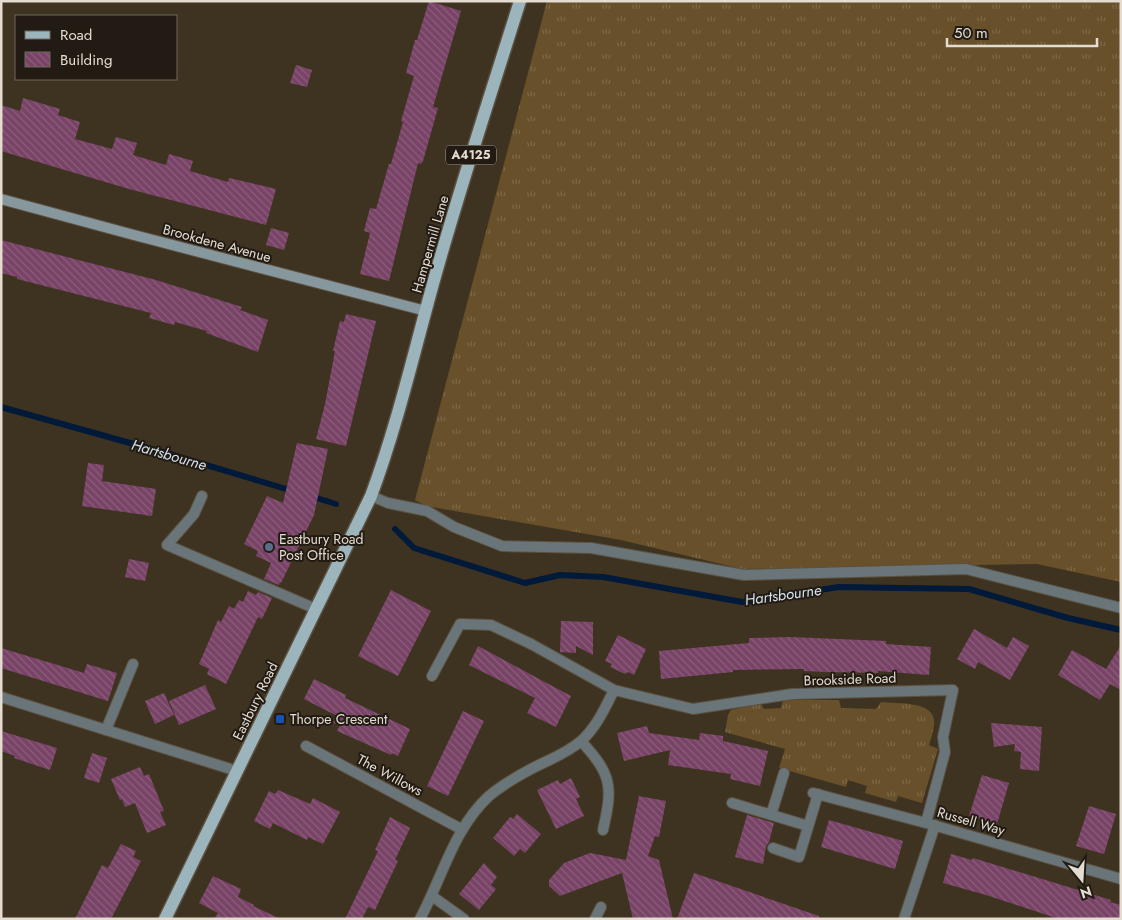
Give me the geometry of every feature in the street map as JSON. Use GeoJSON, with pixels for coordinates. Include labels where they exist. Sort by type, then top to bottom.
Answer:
{"type":"FeatureCollection","features":[{"type":"Feature","properties":{"kind":"main road","name":"Hampermill Lane"},"geometry":{"type":"LineString","coordinates":[[371,496],[387,453],[426,311],[520,1]]}},
{"type":"Feature","properties":{"kind":"main road","name":"Brookdene Avenue"},"geometry":{"type":"LineString","coordinates":[[1,198],[134,235],[426,311]]}},
{"type":"Feature","properties":{"kind":"main road","name":"Eastbury Road"},"geometry":{"type":"LineString","coordinates":[[165,919],[371,496]]}},
{"type":"Feature","properties":{"kind":"street"},"geometry":{"type":"LineString","coordinates":[[202,496],[194,514],[167,545],[316,610]]}},
{"type":"Feature","properties":{"kind":"street"},"geometry":{"type":"LineString","coordinates":[[371,496],[388,503],[427,511],[454,527],[502,546],[591,548],[744,574],[966,569],[1121,608]]}},
{"type":"Feature","properties":{"kind":"street","name":"Brookside Road"},"geometry":{"type":"LineString","coordinates":[[432,676],[460,624],[491,625],[531,644],[614,690],[694,710],[792,694],[952,690],[944,737],[945,752],[930,824]]}},
{"type":"Feature","properties":{"kind":"street"},"geometry":{"type":"LineString","coordinates":[[106,730],[133,664]]}},
{"type":"Feature","properties":{"kind":"street"},"geometry":{"type":"LineString","coordinates":[[420,919],[461,829],[488,798],[507,782],[568,751],[581,741],[598,720],[614,690]]}},
{"type":"Feature","properties":{"kind":"street"},"geometry":{"type":"LineString","coordinates":[[1,697],[237,771]]}},
{"type":"Feature","properties":{"kind":"street"},"geometry":{"type":"LineString","coordinates":[[581,741],[602,767],[608,785],[609,802],[603,830]]}},
{"type":"Feature","properties":{"kind":"street","name":"The Willows"},"geometry":{"type":"LineString","coordinates":[[306,746],[461,829]]}},
{"type":"Feature","properties":{"kind":"street"},"geometry":{"type":"LineString","coordinates":[[771,815],[784,773]]}},
{"type":"Feature","properties":{"kind":"street","name":"Russell Way"},"geometry":{"type":"LineString","coordinates":[[808,826],[816,793],[1121,879]]}},
{"type":"Feature","properties":{"kind":"street"},"geometry":{"type":"LineString","coordinates":[[732,803],[808,826],[799,856],[773,848]]}},
{"type":"Feature","properties":{"kind":"street"},"geometry":{"type":"LineString","coordinates":[[904,919],[930,824]]}},
{"type":"Feature","properties":{"kind":"street"},"geometry":{"type":"LineString","coordinates":[[432,896],[464,919]]}},
{"type":"Feature","properties":{"kind":"street"},"geometry":{"type":"LineString","coordinates":[[595,919],[601,907]]}},
{"type":"Feature","properties":{"kind":"green space"},"geometry":{"type":"Polygon","coordinates":[[[547,1],[1121,1],[1121,582],[1037,564],[742,569],[621,540],[426,506],[415,500],[547,1]]]}},
{"type":"Feature","properties":{"kind":"green space"},"geometry":{"type":"Polygon","coordinates":[[[783,700],[839,700],[841,708],[876,709],[881,702],[906,704],[915,705],[930,712],[934,718],[934,726],[929,745],[938,749],[922,803],[898,796],[896,802],[865,793],[867,786],[848,780],[846,787],[779,768],[785,749],[725,732],[728,715],[731,710],[760,703],[764,709],[781,708],[783,700]]]}},
{"type":"Feature","properties":{"kind":"building"},"geometry":{"type":"Polygon","coordinates":[[[429,1],[461,11],[433,107],[438,108],[423,161],[421,164],[418,163],[389,281],[360,274],[370,233],[364,231],[370,208],[376,209],[403,122],[401,121],[414,76],[406,73],[429,1]]]}},
{"type":"Feature","properties":{"kind":"building"},"geometry":{"type":"Polygon","coordinates":[[[296,65],[312,70],[307,87],[290,83],[296,65]]]}},
{"type":"Feature","properties":{"kind":"building"},"geometry":{"type":"Polygon","coordinates":[[[23,98],[60,109],[58,115],[80,122],[75,139],[112,149],[116,137],[137,143],[133,155],[166,165],[169,154],[193,161],[190,171],[228,182],[229,178],[276,189],[266,225],[129,189],[1,151],[1,105],[20,111],[23,98]]]}},
{"type":"Feature","properties":{"kind":"building"},"geometry":{"type":"Polygon","coordinates":[[[271,228],[289,233],[284,250],[266,245],[271,228]]]}},
{"type":"Feature","properties":{"kind":"building"},"geometry":{"type":"Polygon","coordinates":[[[1,240],[156,280],[242,307],[240,310],[268,320],[258,352],[206,333],[207,331],[175,322],[174,325],[149,318],[151,313],[17,279],[17,277],[1,273],[1,240]]]}},
{"type":"Feature","properties":{"kind":"building"},"geometry":{"type":"Polygon","coordinates":[[[346,314],[376,321],[346,446],[316,439],[325,404],[335,351],[333,351],[340,321],[344,322],[346,314]]]}},
{"type":"Feature","properties":{"kind":"building"},"geometry":{"type":"Polygon","coordinates":[[[297,443],[328,449],[314,515],[279,585],[264,579],[271,563],[256,556],[258,551],[244,544],[267,496],[283,503],[297,443]]]}},
{"type":"Feature","properties":{"kind":"building"},"geometry":{"type":"Polygon","coordinates":[[[88,463],[104,465],[102,481],[156,489],[152,516],[82,506],[88,463]]]}},
{"type":"Feature","properties":{"kind":"building"},"geometry":{"type":"Polygon","coordinates":[[[129,559],[149,563],[145,581],[125,577],[129,559]]]}},
{"type":"Feature","properties":{"kind":"building"},"geometry":{"type":"Polygon","coordinates":[[[391,590],[431,611],[398,676],[358,656],[391,590]]]}},
{"type":"Feature","properties":{"kind":"building"},"geometry":{"type":"Polygon","coordinates":[[[248,591],[256,595],[258,592],[272,598],[262,619],[258,617],[226,684],[207,674],[209,669],[199,664],[218,620],[221,622],[229,606],[234,609],[239,600],[243,602],[248,591]]]}},
{"type":"Feature","properties":{"kind":"building"},"geometry":{"type":"Polygon","coordinates":[[[561,621],[593,622],[593,655],[576,646],[576,653],[560,652],[561,621]]]}},
{"type":"Feature","properties":{"kind":"building"},"geometry":{"type":"Polygon","coordinates":[[[974,629],[1007,648],[1013,637],[1029,646],[1010,680],[978,662],[975,669],[957,659],[974,629]]]}},
{"type":"Feature","properties":{"kind":"building"},"geometry":{"type":"Polygon","coordinates":[[[618,635],[646,649],[634,675],[628,672],[625,674],[610,667],[612,664],[605,661],[618,635]]]}},
{"type":"Feature","properties":{"kind":"building"},"geometry":{"type":"Polygon","coordinates":[[[790,637],[886,641],[886,644],[931,647],[929,675],[878,671],[878,673],[804,671],[804,669],[733,670],[733,672],[661,679],[659,651],[749,643],[749,638],[790,637]]]}},
{"type":"Feature","properties":{"kind":"building"},"geometry":{"type":"Polygon","coordinates":[[[1121,645],[1121,690],[1110,684],[1100,700],[1058,675],[1072,650],[1106,669],[1121,645]]]}},
{"type":"Feature","properties":{"kind":"building"},"geometry":{"type":"Polygon","coordinates":[[[478,646],[571,696],[556,727],[527,713],[535,698],[469,665],[478,646]]]}},
{"type":"Feature","properties":{"kind":"building"},"geometry":{"type":"Polygon","coordinates":[[[1,648],[84,673],[87,664],[117,673],[108,701],[1,668],[1,648]]]}},
{"type":"Feature","properties":{"kind":"building"},"geometry":{"type":"Polygon","coordinates":[[[314,679],[346,695],[345,698],[410,729],[398,756],[392,753],[391,755],[337,731],[340,725],[333,723],[337,716],[304,699],[314,679]]]}},
{"type":"Feature","properties":{"kind":"building"},"geometry":{"type":"Polygon","coordinates":[[[205,685],[216,709],[179,725],[169,701],[205,685]]]}},
{"type":"Feature","properties":{"kind":"building"},"geometry":{"type":"Polygon","coordinates":[[[164,693],[174,715],[155,724],[145,701],[164,693]]]}},
{"type":"Feature","properties":{"kind":"building"},"geometry":{"type":"Polygon","coordinates":[[[463,711],[484,721],[448,796],[427,786],[463,711]]]}},
{"type":"Feature","properties":{"kind":"building"},"geometry":{"type":"Polygon","coordinates":[[[991,723],[1042,727],[1039,771],[1020,769],[1021,752],[1014,751],[1015,744],[994,747],[991,723]]]}},
{"type":"Feature","properties":{"kind":"building"},"geometry":{"type":"Polygon","coordinates":[[[647,726],[649,733],[699,740],[700,733],[723,736],[723,741],[768,751],[760,786],[730,779],[731,774],[668,765],[670,750],[624,761],[617,733],[647,726]]]}},
{"type":"Feature","properties":{"kind":"building"},"geometry":{"type":"Polygon","coordinates":[[[1,731],[57,748],[50,770],[14,758],[15,756],[1,751],[1,731]]]}},
{"type":"Feature","properties":{"kind":"building"},"geometry":{"type":"Polygon","coordinates":[[[92,753],[107,758],[99,783],[84,778],[92,753]]]}},
{"type":"Feature","properties":{"kind":"building"},"geometry":{"type":"Polygon","coordinates":[[[140,767],[144,776],[149,774],[164,811],[160,812],[166,825],[147,833],[135,803],[125,807],[111,779],[140,767]]]}},
{"type":"Feature","properties":{"kind":"building"},"geometry":{"type":"Polygon","coordinates":[[[982,775],[1009,783],[997,824],[969,816],[982,775]]]}},
{"type":"Feature","properties":{"kind":"building"},"geometry":{"type":"Polygon","coordinates":[[[571,778],[580,797],[576,799],[584,816],[556,829],[537,790],[558,780],[560,784],[571,778]]]}},
{"type":"Feature","properties":{"kind":"building"},"geometry":{"type":"Polygon","coordinates":[[[278,790],[310,804],[313,798],[340,812],[323,844],[308,837],[307,840],[273,823],[270,829],[254,821],[269,791],[275,794],[278,790]]]}},
{"type":"Feature","properties":{"kind":"building"},"geometry":{"type":"Polygon","coordinates":[[[639,796],[666,801],[659,837],[655,836],[648,856],[659,860],[673,919],[633,919],[622,873],[560,896],[549,886],[549,880],[564,863],[590,853],[626,860],[639,796]]]}},
{"type":"Feature","properties":{"kind":"building"},"geometry":{"type":"Polygon","coordinates":[[[1089,806],[1116,814],[1104,854],[1076,846],[1089,806]]]}},
{"type":"Feature","properties":{"kind":"building"},"geometry":{"type":"Polygon","coordinates":[[[517,814],[541,834],[525,853],[520,849],[514,856],[493,838],[510,817],[513,819],[517,814]]]}},
{"type":"Feature","properties":{"kind":"building"},"geometry":{"type":"Polygon","coordinates":[[[747,815],[774,823],[769,842],[766,846],[763,864],[735,857],[747,815]]]}},
{"type":"Feature","properties":{"kind":"building"},"geometry":{"type":"Polygon","coordinates":[[[390,817],[410,828],[395,860],[398,861],[375,910],[368,907],[362,919],[345,919],[378,851],[375,850],[390,817]]]}},
{"type":"Feature","properties":{"kind":"building"},"geometry":{"type":"Polygon","coordinates":[[[829,820],[903,841],[895,869],[821,847],[829,820]]]}},
{"type":"Feature","properties":{"kind":"building"},"geometry":{"type":"Polygon","coordinates":[[[121,844],[136,851],[133,857],[141,861],[111,919],[75,919],[102,865],[108,868],[121,844]]]}},
{"type":"Feature","properties":{"kind":"building"},"geometry":{"type":"Polygon","coordinates":[[[951,854],[972,860],[973,858],[1111,900],[1110,902],[1121,905],[1121,919],[1059,919],[943,883],[951,854]]]}},
{"type":"Feature","properties":{"kind":"building"},"geometry":{"type":"Polygon","coordinates":[[[484,863],[497,877],[491,885],[496,889],[479,910],[459,894],[484,863]]]}},
{"type":"Feature","properties":{"kind":"building"},"geometry":{"type":"Polygon","coordinates":[[[694,873],[819,916],[819,919],[677,919],[694,873]]]}},
{"type":"Feature","properties":{"kind":"building"},"geometry":{"type":"Polygon","coordinates":[[[213,876],[241,889],[238,897],[281,919],[214,919],[218,913],[199,903],[213,876]]]}},
{"type":"Feature","properties":{"kind":"waterway","name":"Hartsbourne"},"geometry":{"type":"LineString","coordinates":[[1,407],[293,491]]}},
{"type":"Feature","properties":{"kind":"waterway","name":"Hartsbourne"},"geometry":{"type":"LineString","coordinates":[[310,496],[336,504]]}},
{"type":"Feature","properties":{"kind":"waterway","name":"Hartsbourne"},"geometry":{"type":"LineString","coordinates":[[395,529],[414,548],[525,583],[560,575],[603,577],[742,602],[839,587],[969,589],[1068,618],[1121,630]]}},
{"type":"Feature","properties":{"kind":"place","name":"Eastbury Road Post Office"},"geometry":{"type":"Point","coordinates":[269,547]}},
{"type":"Feature","properties":{"kind":"place","name":"Thorpe Crescent"},"geometry":{"type":"Point","coordinates":[280,719]}}]}
